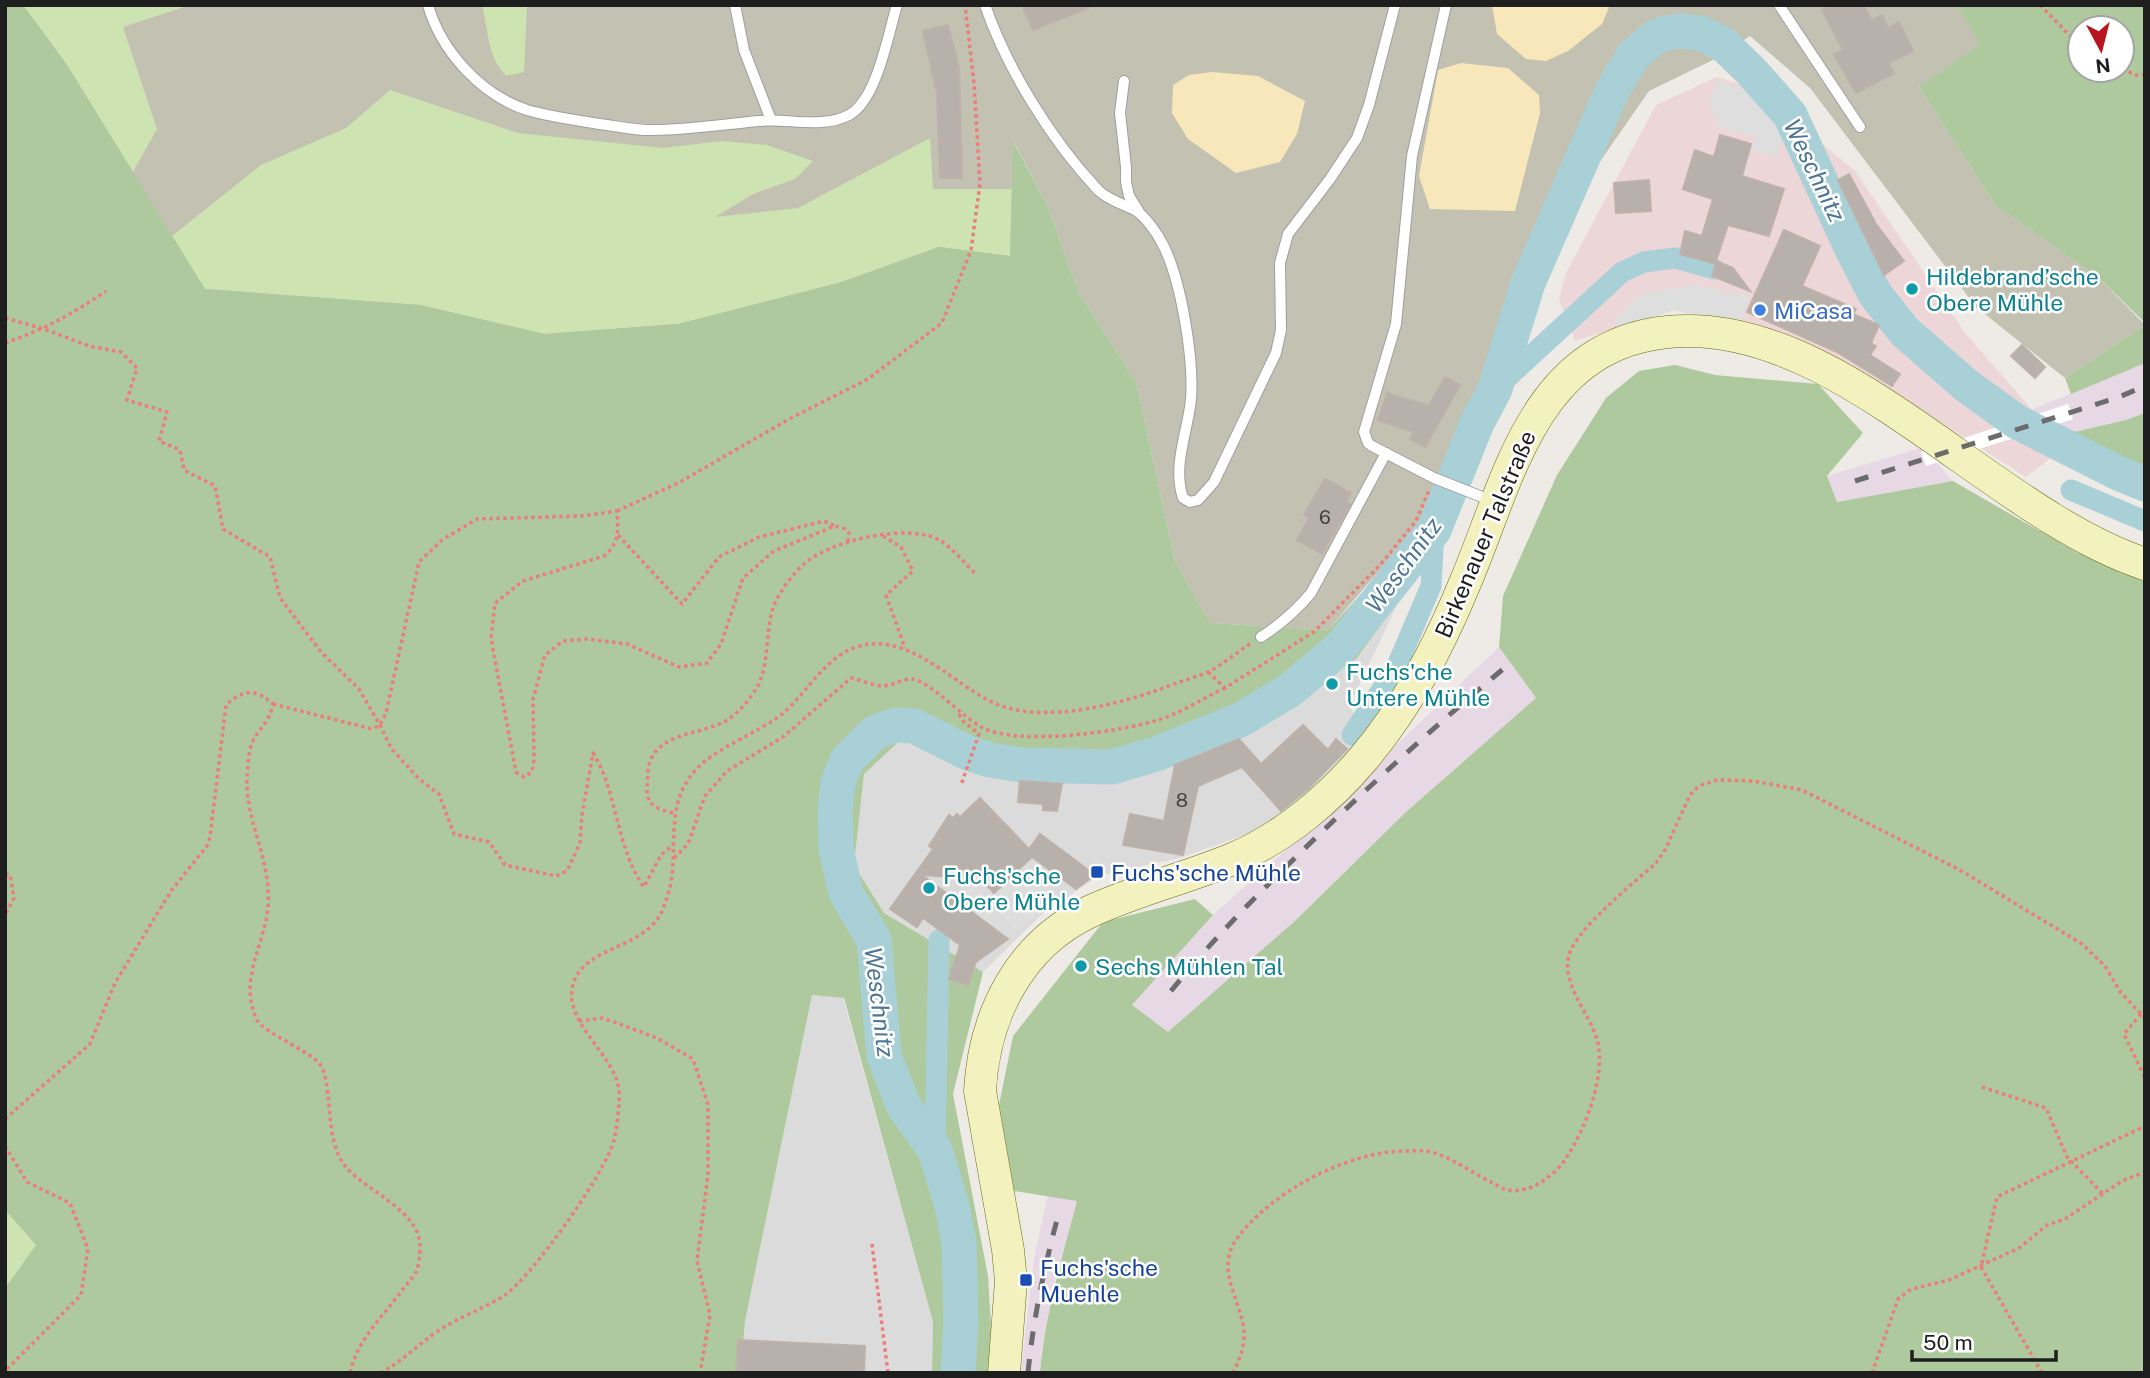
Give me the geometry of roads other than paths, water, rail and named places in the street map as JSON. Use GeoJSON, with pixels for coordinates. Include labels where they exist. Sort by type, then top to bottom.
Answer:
{"type":"FeatureCollection","features":[{"type":"Feature","properties":{"kind":"main road","name":"Birkenauer Talstraße"},"geometry":{"type":"LineString","coordinates":[[1004,1373],[1011,1281],[1008,1250],[979,1091],[987,1036],[1005,991],[1034,953],[1056,932],[1084,914],[1238,857],[1294,824],[1353,771],[1381,736],[1426,668],[1464,586],[1484,498],[1544,404],[1563,380],[1585,362],[1625,342],[1664,332],[1721,332],[1769,344],[1838,377],[2065,528],[2145,564]]}},
{"type":"Feature","properties":{"kind":"lane"},"geometry":{"type":"LineString","coordinates":[[428,5],[443,40],[472,77],[500,97],[524,109],[559,118],[652,131],[771,120],[818,122],[849,115],[869,94],[897,5]]}},
{"type":"Feature","properties":{"kind":"lane"},"geometry":{"type":"LineString","coordinates":[[735,5],[744,50],[771,120]]}},
{"type":"Feature","properties":{"kind":"lane"},"geometry":{"type":"LineString","coordinates":[[985,5],[996,39],[1065,151],[1100,192],[1139,212]]}},
{"type":"Feature","properties":{"kind":"lane"},"geometry":{"type":"LineString","coordinates":[[1125,81],[1120,113],[1129,196],[1162,243],[1175,279],[1185,322],[1191,367],[1191,398],[1179,469],[1179,486],[1183,498],[1190,502],[1198,500],[1214,482],[1276,353],[1280,330],[1280,263],[1288,234],[1331,179],[1357,138],[1369,105],[1395,5]]}},
{"type":"Feature","properties":{"kind":"lane"},"geometry":{"type":"LineString","coordinates":[[1446,5],[1412,156],[1396,324],[1365,426],[1368,443],[1434,478],[1484,498]]}},
{"type":"Feature","properties":{"kind":"lane"},"geometry":{"type":"LineString","coordinates":[[1779,5],[1860,127]]}},
{"type":"Feature","properties":{"kind":"lane"},"geometry":{"type":"LineString","coordinates":[[1261,637],[1297,610],[1311,593],[1385,453]]}},
{"type":"Feature","properties":{"kind":"waterway","name":"Weschnitz"},"geometry":{"type":"LineString","coordinates":[[958,1373],[961,1322],[959,1243],[952,1206],[935,1150],[904,1107],[884,1056],[874,940],[846,893],[836,849],[835,810],[838,783],[847,760],[874,733],[895,725],[914,726],[968,753],[990,760],[1021,765],[1112,767],[1156,754],[1240,720],[1290,690],[1341,647],[1434,530],[1477,423],[1495,389],[1528,283],[1612,91],[1633,56],[1654,38],[1664,33],[1681,31],[1700,33],[1723,44],[1790,115],[1875,294],[1905,332],[1967,386],[2017,422],[2145,484]]}},
{"type":"Feature","properties":{"kind":"waterway"},"geometry":{"type":"LineString","coordinates":[[1495,389],[1622,272],[1644,262],[1675,258],[1714,269]]}},
{"type":"Feature","properties":{"kind":"waterway"},"geometry":{"type":"LineString","coordinates":[[2071,490],[2145,521]]}},
{"type":"Feature","properties":{"kind":"waterway"},"geometry":{"type":"LineString","coordinates":[[1352,735],[1396,668],[1431,586],[1434,530]]}},
{"type":"Feature","properties":{"kind":"waterway"},"geometry":{"type":"LineString","coordinates":[[935,1150],[939,940]]}},
{"type":"Feature","properties":{"kind":"railway"},"geometry":{"type":"LineString","coordinates":[[1855,481],[2119,397],[2145,386]]}},
{"type":"Feature","properties":{"kind":"railway"},"geometry":{"type":"LineString","coordinates":[[1171,991],[1202,954],[1302,851],[1404,756],[1508,665]]}},
{"type":"Feature","properties":{"kind":"railway"},"geometry":{"type":"LineString","coordinates":[[1028,1373],[1040,1294],[1058,1216]]}},
{"type":"Feature","properties":{"kind":"place","name":"Hildebrand’sche Obere Mühle"},"geometry":{"type":"Point","coordinates":[1912,289]}},
{"type":"Feature","properties":{"kind":"place","name":"MiCasa"},"geometry":{"type":"Point","coordinates":[1760,310]}},
{"type":"Feature","properties":{"kind":"place","name":"Fuchs'che Untere Mühle"},"geometry":{"type":"Point","coordinates":[1332,684]}},
{"type":"Feature","properties":{"kind":"place","name":"Fuchs'sche Mühle"},"geometry":{"type":"Point","coordinates":[1097,872]}},
{"type":"Feature","properties":{"kind":"place","name":"Fuchs'sche Obere Mühle"},"geometry":{"type":"Point","coordinates":[929,888]}},
{"type":"Feature","properties":{"kind":"place","name":"Sechs Mühlen Tal"},"geometry":{"type":"Point","coordinates":[1081,966]}},
{"type":"Feature","properties":{"kind":"place","name":"Fuchs'sche Muehle"},"geometry":{"type":"Point","coordinates":[1026,1280]}}]}
